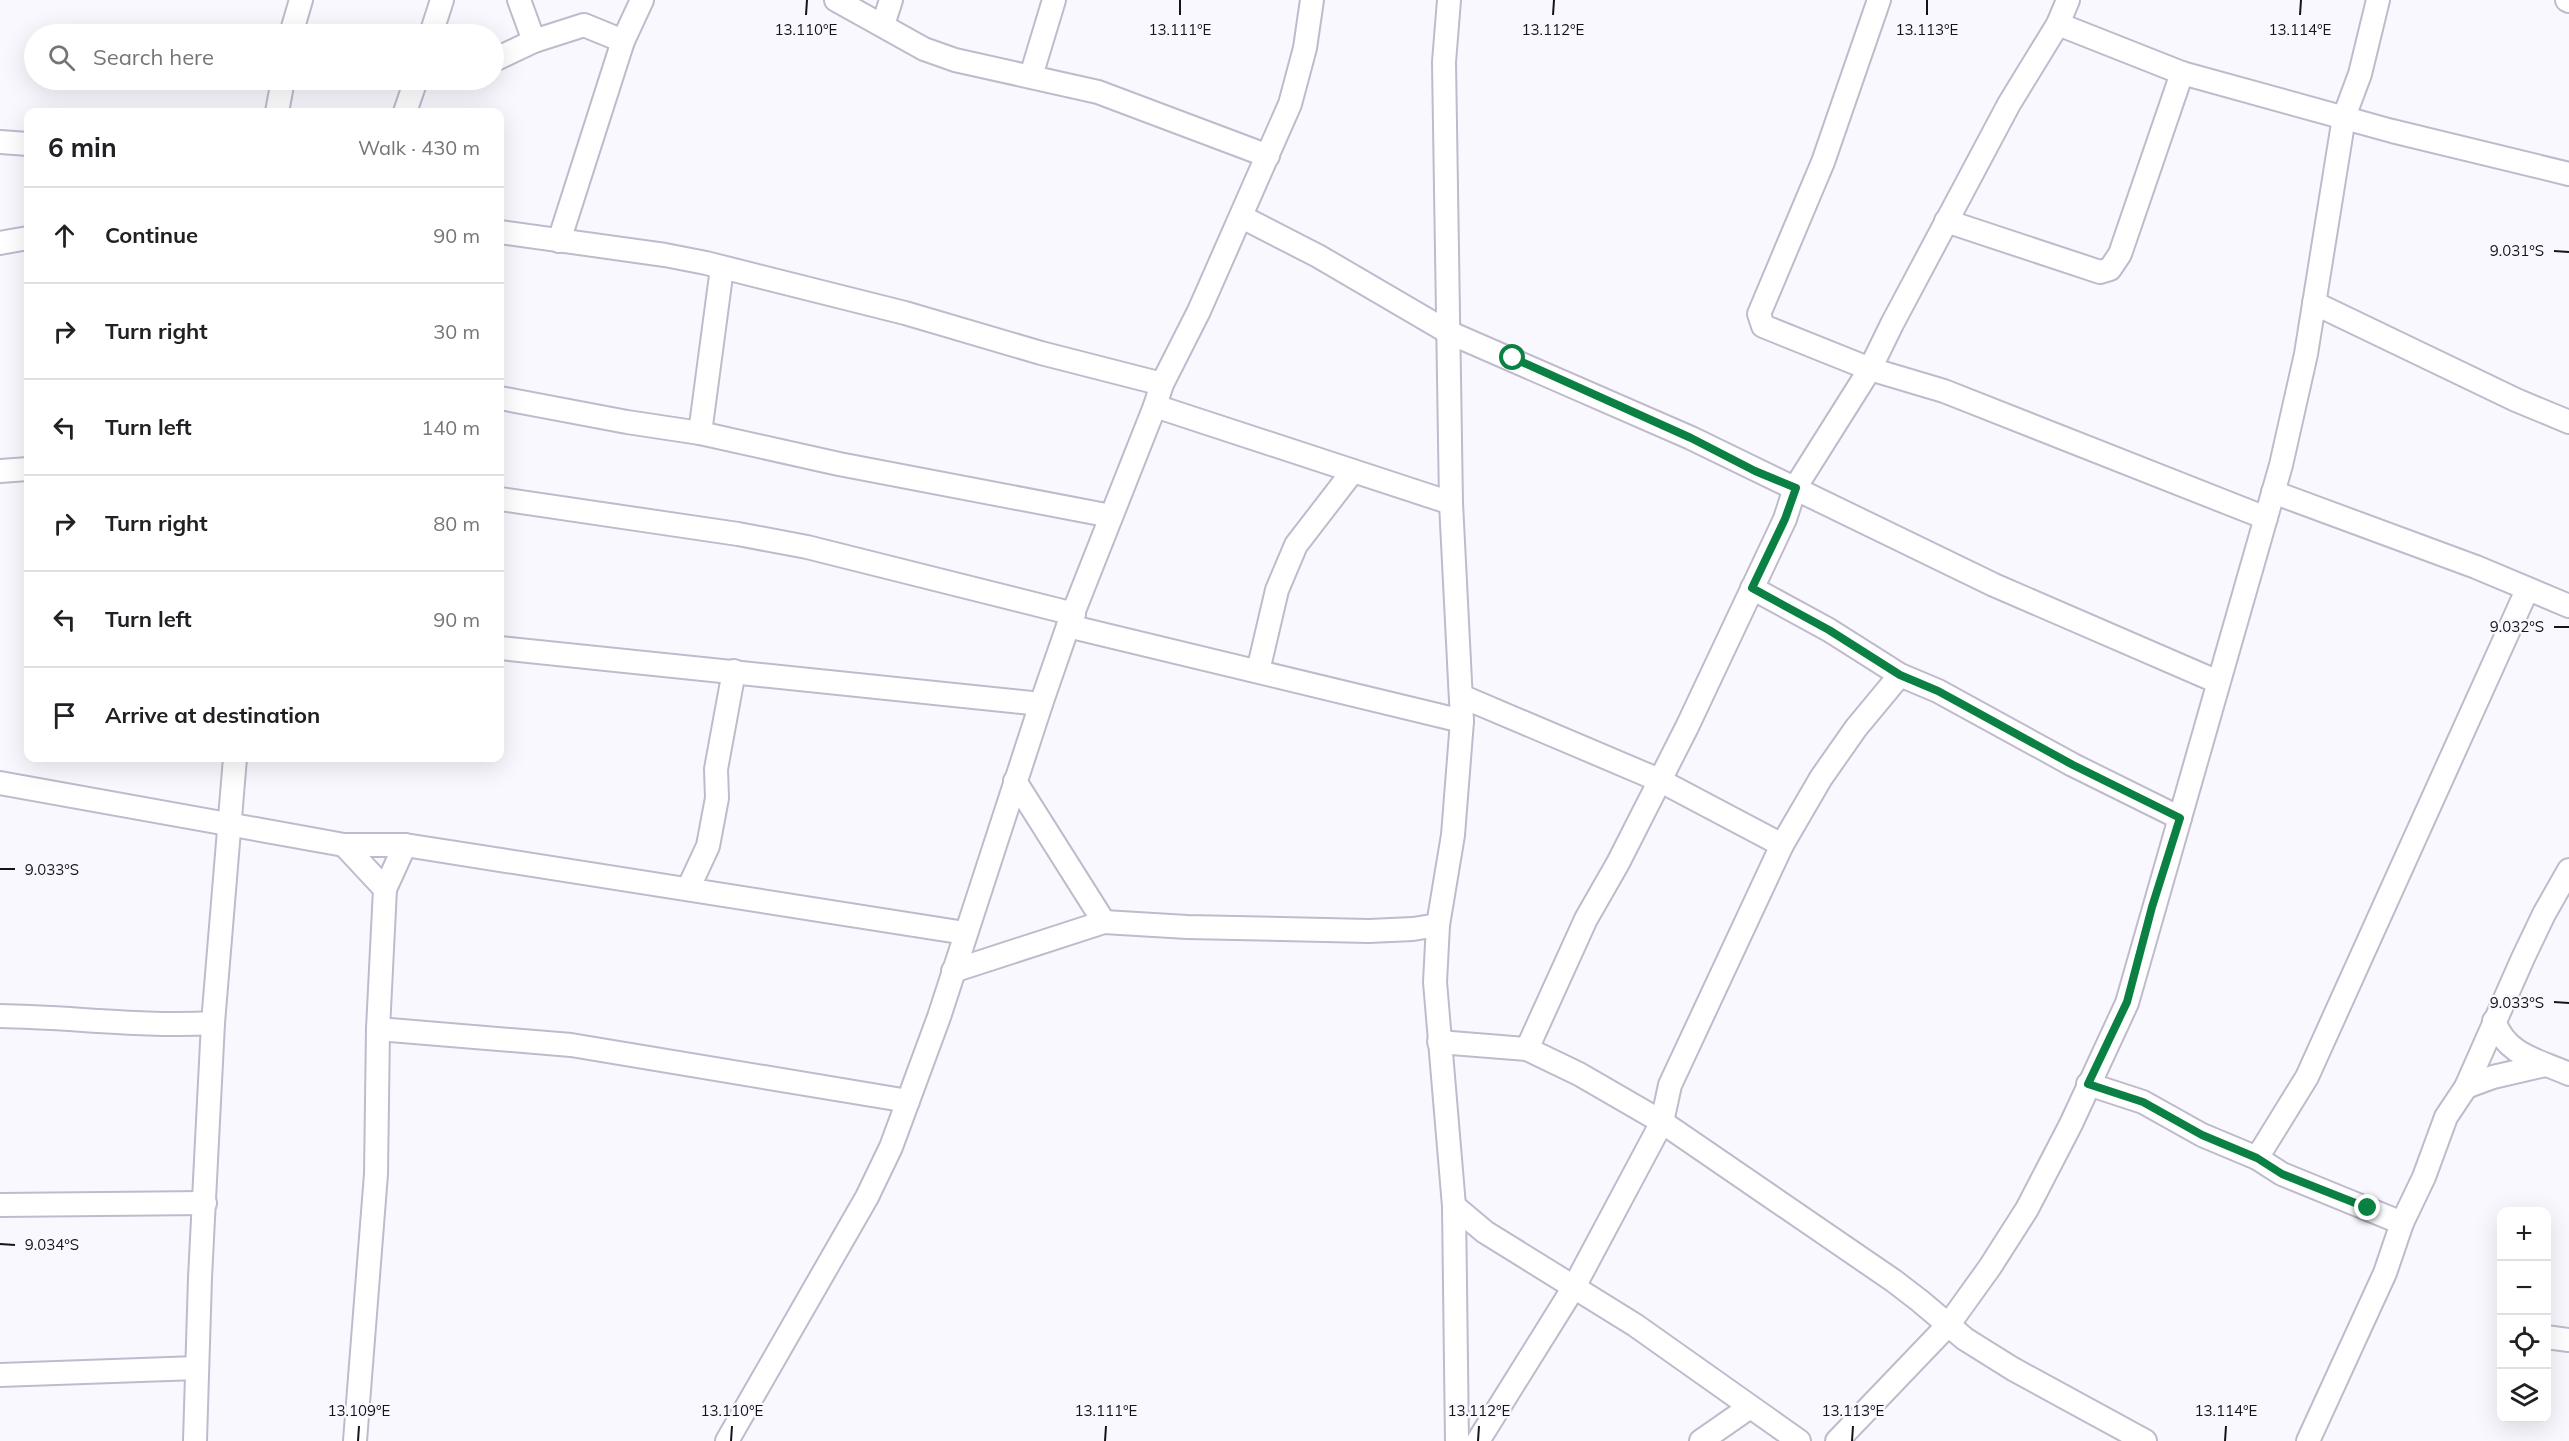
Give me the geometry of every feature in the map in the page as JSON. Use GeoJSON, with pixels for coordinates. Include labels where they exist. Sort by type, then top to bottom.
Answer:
{"type":"FeatureCollection","features":[{"type":"Feature","properties":{"kind":"street"},"geometry":{"type":"LineString","coordinates":[[294,24],[301,0]]}},
{"type":"Feature","properties":{"kind":"street"},"geometry":{"type":"LineString","coordinates":[[434,24],[442,0]]}},
{"type":"Feature","properties":{"kind":"street"},"geometry":{"type":"LineString","coordinates":[[519,0],[534,41]]}},
{"type":"Feature","properties":{"kind":"street"},"geometry":{"type":"LineString","coordinates":[[559,242],[623,41],[642,0]]}},
{"type":"Feature","properties":{"kind":"street"},"geometry":{"type":"LineString","coordinates":[[836,0],[924,49],[955,60],[1098,92],[1268,156]]}},
{"type":"Feature","properties":{"kind":"street"},"geometry":{"type":"LineString","coordinates":[[883,25],[891,0]]}},
{"type":"Feature","properties":{"kind":"street"},"geometry":{"type":"LineString","coordinates":[[1031,76],[1054,0]]}},
{"type":"Feature","properties":{"kind":"street"},"geometry":{"type":"LineString","coordinates":[[727,1441],[867,1197],[891,1147],[1071,620],[1162,384],[1199,311],[1242,217],[1290,104],[1305,48],[1312,0]]}},
{"type":"Feature","properties":{"kind":"street"},"geometry":{"type":"LineString","coordinates":[[1449,0],[1443,62],[1451,503],[1462,721],[1453,835],[1437,925],[1435,982],[1454,1206],[1457,1441]]}},
{"type":"Feature","properties":{"kind":"street"},"geometry":{"type":"LineString","coordinates":[[1879,0],[1823,162],[1759,314],[1763,326],[1870,369],[1944,391],[2266,518]]}},
{"type":"Feature","properties":{"kind":"street"},"geometry":{"type":"LineString","coordinates":[[1527,1049],[1587,919],[1659,780],[1752,588],[1785,519],[1796,488],[1870,369],[2009,104],[2058,24],[2068,0]]}},
{"type":"Feature","properties":{"kind":"street"},"geometry":{"type":"LineString","coordinates":[[1837,1441],[1949,1324],[2027,1209],[2071,1124],[2127,1002],[2152,907],[2180,818],[2273,492],[2306,354],[2344,117],[2360,74],[2378,0]]}},
{"type":"Feature","properties":{"kind":"street"},"geometry":{"type":"LineString","coordinates":[[2058,24],[2182,72],[2465,149],[2569,174]]}},
{"type":"Feature","properties":{"kind":"street"},"geometry":{"type":"LineString","coordinates":[[504,55],[534,41],[584,25],[623,41]]}},
{"type":"Feature","properties":{"kind":"street"},"geometry":{"type":"LineString","coordinates":[[1947,221],[2100,272],[2110,269],[2120,254],[2182,72]]}},
{"type":"Feature","properties":{"kind":"street"},"geometry":{"type":"LineString","coordinates":[[278,108],[281,90]]}},
{"type":"Feature","properties":{"kind":"street"},"geometry":{"type":"LineString","coordinates":[[406,108],[413,90]]}},
{"type":"Feature","properties":{"kind":"street"},"geometry":{"type":"LineString","coordinates":[[0,142],[24,144]]}},
{"type":"Feature","properties":{"kind":"street"},"geometry":{"type":"LineString","coordinates":[[1242,217],[1318,256],[1448,332],[1524,363],[1691,438],[1994,585],[2218,682]]}},
{"type":"Feature","properties":{"kind":"street"},"geometry":{"type":"LineString","coordinates":[[504,233],[665,255],[722,268],[904,313],[1041,353],[1162,384]]}},
{"type":"Feature","properties":{"kind":"street"},"geometry":{"type":"LineString","coordinates":[[0,243],[24,239]]}},
{"type":"Feature","properties":{"kind":"street"},"geometry":{"type":"LineString","coordinates":[[699,433],[722,268]]}},
{"type":"Feature","properties":{"kind":"street"},"geometry":{"type":"LineString","coordinates":[[2314,303],[2516,400],[2569,422]]}},
{"type":"Feature","properties":{"kind":"street"},"geometry":{"type":"LineString","coordinates":[[504,399],[699,433],[839,464],[1111,516]]}},
{"type":"Feature","properties":{"kind":"street"},"geometry":{"type":"LineString","coordinates":[[1155,406],[1451,503]]}},
{"type":"Feature","properties":{"kind":"street"},"geometry":{"type":"LineString","coordinates":[[0,471],[24,469]]}},
{"type":"Feature","properties":{"kind":"street"},"geometry":{"type":"LineString","coordinates":[[1258,671],[1276,590],[1296,545],[1353,471]]}},
{"type":"Feature","properties":{"kind":"street"},"geometry":{"type":"LineString","coordinates":[[2273,492],[2476,567],[2569,606]]}},
{"type":"Feature","properties":{"kind":"street"},"geometry":{"type":"LineString","coordinates":[[504,500],[726,532],[807,547],[1258,671],[1462,721]]}},
{"type":"Feature","properties":{"kind":"street"},"geometry":{"type":"LineString","coordinates":[[1752,588],[1829,630],[1900,675],[1938,691],[2073,765],[2180,818]]}},
{"type":"Feature","properties":{"kind":"street"},"geometry":{"type":"LineString","coordinates":[[2257,1158],[2307,1077],[2527,590]]}},
{"type":"Feature","properties":{"kind":"street"},"geometry":{"type":"LineString","coordinates":[[504,648],[1041,704]]}},
{"type":"Feature","properties":{"kind":"street"},"geometry":{"type":"LineString","coordinates":[[688,889],[708,846],[717,798],[717,759],[734,671]]}},
{"type":"Feature","properties":{"kind":"street"},"geometry":{"type":"LineString","coordinates":[[1478,1441],[1574,1287],[1662,1122],[1670,1084],[1782,845],[1821,778],[1856,728],[1900,675]]}},
{"type":"Feature","properties":{"kind":"street"},"geometry":{"type":"LineString","coordinates":[[1461,696],[1659,780],[1782,845]]}},
{"type":"Feature","properties":{"kind":"street"},"geometry":{"type":"LineString","coordinates":[[195,1441],[213,1023],[235,762]]}},
{"type":"Feature","properties":{"kind":"street"},"geometry":{"type":"LineString","coordinates":[[1015,781],[1104,922]]}},
{"type":"Feature","properties":{"kind":"street"},"geometry":{"type":"LineString","coordinates":[[0,783],[344,845],[405,845],[965,933]]}},
{"type":"Feature","properties":{"kind":"street"},"geometry":{"type":"LineString","coordinates":[[344,845],[385,890]]}},
{"type":"Feature","properties":{"kind":"street"},"geometry":{"type":"LineString","coordinates":[[355,1441],[376,1174],[378,1029],[385,890],[405,845]]}},
{"type":"Feature","properties":{"kind":"street"},"geometry":{"type":"LineString","coordinates":[[2308,1441],[2385,1273],[2402,1223],[2424,1177],[2446,1117],[2466,1087],[2544,914],[2569,870]]}},
{"type":"Feature","properties":{"kind":"street"},"geometry":{"type":"LineString","coordinates":[[953,971],[1104,922],[1187,927],[1369,931],[1413,929],[1437,925]]}},
{"type":"Feature","properties":{"kind":"street"},"geometry":{"type":"LineString","coordinates":[[0,1016],[53,1017],[158,1026],[213,1023]]}},
{"type":"Feature","properties":{"kind":"street"},"geometry":{"type":"LineString","coordinates":[[2494,1021],[2505,1042],[2545,1065],[2569,1074]]}},
{"type":"Feature","properties":{"kind":"street"},"geometry":{"type":"LineString","coordinates":[[378,1029],[572,1045],[908,1101]]}},
{"type":"Feature","properties":{"kind":"street"},"geometry":{"type":"LineString","coordinates":[[1439,1042],[1527,1049],[1579,1074],[1662,1122],[1894,1281],[1965,1339],[2013,1369],[2145,1441]]}},
{"type":"Feature","properties":{"kind":"street"},"geometry":{"type":"LineString","coordinates":[[2466,1087],[2493,1077],[2545,1065]]}},
{"type":"Feature","properties":{"kind":"street"},"geometry":{"type":"LineString","coordinates":[[2088,1084],[2143,1102],[2202,1135],[2257,1158],[2282,1174],[2402,1223]]}},
{"type":"Feature","properties":{"kind":"street"},"geometry":{"type":"LineString","coordinates":[[0,1205],[205,1203]]}},
{"type":"Feature","properties":{"kind":"street"},"geometry":{"type":"LineString","coordinates":[[1454,1206],[1485,1232],[1635,1325],[1799,1441]]}},
{"type":"Feature","properties":{"kind":"street"},"geometry":{"type":"LineString","coordinates":[[2551,1337],[2569,1340]]}},
{"type":"Feature","properties":{"kind":"street"},"geometry":{"type":"LineString","coordinates":[[0,1376],[197,1368]]}},
{"type":"Feature","properties":{"kind":"street"},"geometry":{"type":"LineString","coordinates":[[1701,1441],[1750,1407]]}},
{"type":"Feature","properties":{"kind":"route"},"geometry":{"type":"LineString","coordinates":[[1513,358],[1796,488],[1785,519],[1752,588],[1829,630],[1900,675],[1938,691],[2073,765],[2180,818],[2152,907],[2127,1002],[2088,1084],[2143,1102],[2202,1135],[2257,1158],[2282,1174],[2368,1208]]}}]}
